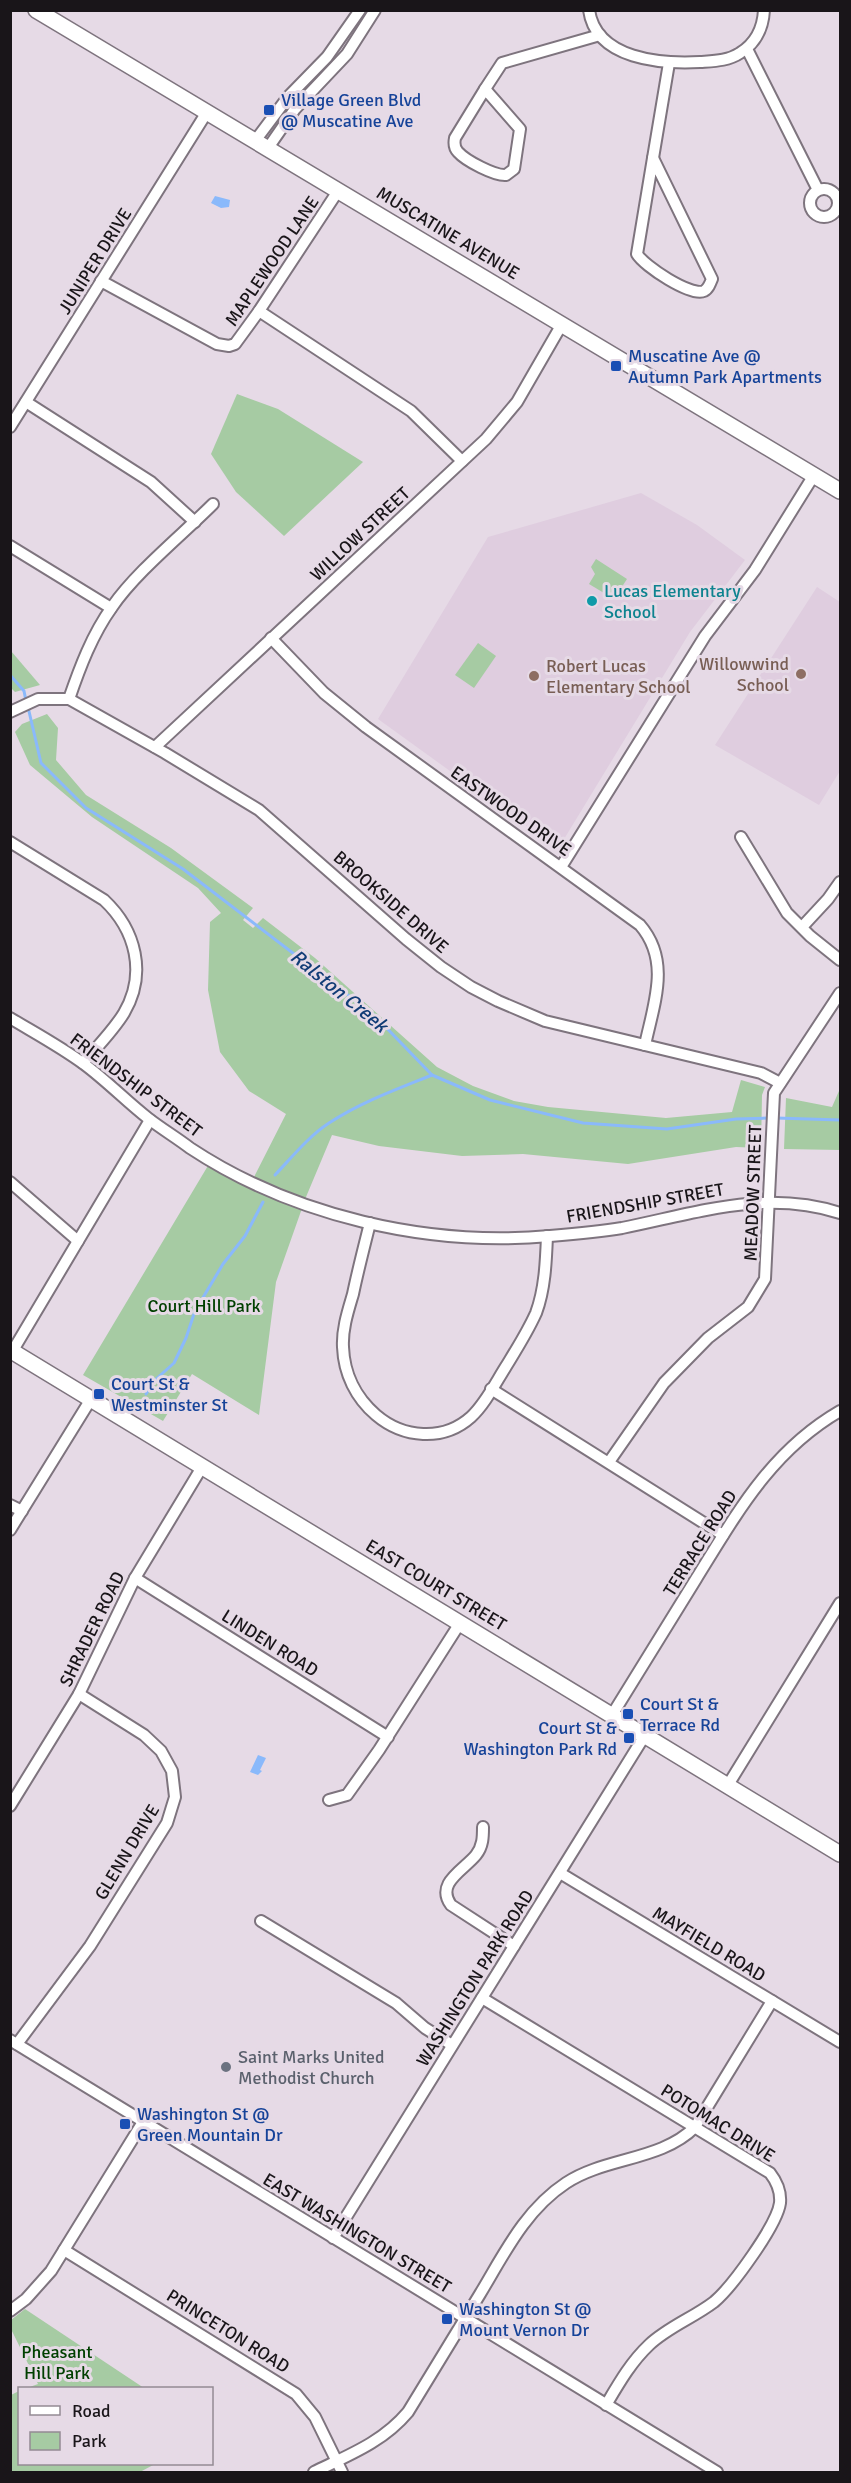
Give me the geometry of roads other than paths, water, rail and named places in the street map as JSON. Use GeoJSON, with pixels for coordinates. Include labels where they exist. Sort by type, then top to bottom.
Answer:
{"type":"FeatureCollection","features":[{"type":"Feature","properties":{"kind":"street","name":"MUSCATINE AVENUE"},"geometry":{"type":"LineString","coordinates":[[36,10],[840,490]]}},
{"type":"Feature","properties":{"kind":"street"},"geometry":{"type":"LineString","coordinates":[[261,145],[288,97],[327,57],[360,10]]}},
{"type":"Feature","properties":{"kind":"street"},"geometry":{"type":"LineString","coordinates":[[261,145],[347,54],[375,10]]}},
{"type":"Feature","properties":{"kind":"street"},"geometry":{"type":"LineString","coordinates":[[589,10],[600,35],[625,52],[669,63],[718,61],[738,55],[747,49],[761,31],[764,10]]}},
{"type":"Feature","properties":{"kind":"street"},"geometry":{"type":"LineString","coordinates":[[484,89],[520,129],[514,169],[506,175],[498,175],[487,170],[457,151],[454,145],[455,138],[484,89],[502,63],[600,35]]}},
{"type":"Feature","properties":{"kind":"street"},"geometry":{"type":"LineString","coordinates":[[747,49],[818,190]]}},
{"type":"Feature","properties":{"kind":"street"},"geometry":{"type":"LineString","coordinates":[[653,158],[712,279],[702,292],[691,291],[645,264],[637,254],[653,158],[669,63]]}},
{"type":"Feature","properties":{"kind":"street","name":"JUNIPER DRIVE"},"geometry":{"type":"LineString","coordinates":[[10,427],[207,112]]}},
{"type":"Feature","properties":{"kind":"street","name":"MAPLEWOOD LANE"},"geometry":{"type":"LineString","coordinates":[[101,281],[224,345],[235,344],[338,191]]}},
{"type":"Feature","properties":{"kind":"street"},"geometry":{"type":"LineString","coordinates":[[259,311],[411,411],[462,461]]}},
{"type":"Feature","properties":{"kind":"street","name":"WILLOW STREET"},"geometry":{"type":"LineString","coordinates":[[154,747],[486,439],[512,410],[562,324]]}},
{"type":"Feature","properties":{"kind":"street"},"geometry":{"type":"LineString","coordinates":[[26,402],[151,482],[195,522]]}},
{"type":"Feature","properties":{"kind":"street"},"geometry":{"type":"LineString","coordinates":[[561,867],[705,636],[754,570],[814,475]]}},
{"type":"Feature","properties":{"kind":"street"},"geometry":{"type":"LineString","coordinates":[[69,699],[88,649],[111,608],[128,587],[213,504]]}},
{"type":"Feature","properties":{"kind":"street"},"geometry":{"type":"LineString","coordinates":[[10,546],[111,608]]}},
{"type":"Feature","properties":{"kind":"street","name":"EASTWOOD DRIVE"},"geometry":{"type":"LineString","coordinates":[[271,638],[324,693],[366,727],[630,916],[644,930],[658,958],[658,982],[645,1045]]}},
{"type":"Feature","properties":{"kind":"street","name":"BROOKSIDE DRIVE"},"geometry":{"type":"LineString","coordinates":[[13,711],[38,699],[69,699],[259,810],[406,939],[471,987],[545,1021],[761,1073],[780,1083]]}},
{"type":"Feature","properties":{"kind":"street"},"geometry":{"type":"LineString","coordinates":[[741,837],[788,913],[810,936],[840,960]]}},
{"type":"Feature","properties":{"kind":"street"},"geometry":{"type":"LineString","coordinates":[[10,842],[104,900],[124,922],[130,935],[137,964],[133,994],[122,1015],[83,1063]]}},
{"type":"Feature","properties":{"kind":"street"},"geometry":{"type":"LineString","coordinates":[[802,927],[840,882]]}},
{"type":"Feature","properties":{"kind":"street","name":"MEADOW STREET"},"geometry":{"type":"LineString","coordinates":[[609,1462],[664,1383],[708,1338],[753,1302],[765,1279],[774,1093],[840,996]]}},
{"type":"Feature","properties":{"kind":"street","name":"FRIENDSHIP STREET"},"geometry":{"type":"LineString","coordinates":[[10,1018],[83,1063],[150,1120],[192,1149],[254,1183],[296,1200],[370,1223],[434,1233],[514,1238],[621,1228],[726,1205],[769,1202],[806,1204],[840,1213]]}},
{"type":"Feature","properties":{"kind":"street"},"geometry":{"type":"LineString","coordinates":[[11,1351],[150,1120]]}},
{"type":"Feature","properties":{"kind":"street"},"geometry":{"type":"LineString","coordinates":[[10,1182],[78,1241]]}},
{"type":"Feature","properties":{"kind":"street"},"geometry":{"type":"LineString","coordinates":[[370,1223],[344,1328],[343,1349],[351,1383],[365,1406],[387,1424],[403,1432],[439,1433],[470,1418],[523,1340],[536,1311],[546,1269],[547,1236]]}},
{"type":"Feature","properties":{"kind":"street","name":"EAST COURT STREET"},"geometry":{"type":"LineString","coordinates":[[11,1351],[840,1854]]}},
{"type":"Feature","properties":{"kind":"street"},"geometry":{"type":"LineString","coordinates":[[491,1389],[723,1535]]}},
{"type":"Feature","properties":{"kind":"street"},"geometry":{"type":"LineString","coordinates":[[10,1530],[91,1399]]}},
{"type":"Feature","properties":{"kind":"street","name":"TERRACE ROAD"},"geometry":{"type":"LineString","coordinates":[[612,1715],[758,1482],[774,1463],[815,1426],[840,1411]]}},
{"type":"Feature","properties":{"kind":"street","name":"SHRADER ROAD"},"geometry":{"type":"LineString","coordinates":[[10,1806],[79,1695],[135,1578],[202,1467]]}},
{"type":"Feature","properties":{"kind":"street"},"geometry":{"type":"LineString","coordinates":[[10,1505],[22,1511]]}},
{"type":"Feature","properties":{"kind":"street","name":"LINDEN ROAD"},"geometry":{"type":"LineString","coordinates":[[135,1578],[388,1737]]}},
{"type":"Feature","properties":{"kind":"street"},"geometry":{"type":"LineString","coordinates":[[728,1785],[840,1603]]}},
{"type":"Feature","properties":{"kind":"street"},"geometry":{"type":"LineString","coordinates":[[329,1800],[347,1795],[388,1737],[460,1623]]}},
{"type":"Feature","properties":{"kind":"street","name":"GLENN DRIVE"},"geometry":{"type":"LineString","coordinates":[[14,2042],[90,1946],[167,1823],[175,1797],[172,1772],[161,1751],[144,1735],[79,1695]]}},
{"type":"Feature","properties":{"kind":"street","name":"WASHINGTON PARK ROAD"},"geometry":{"type":"LineString","coordinates":[[333,2238],[645,1735]]}},
{"type":"Feature","properties":{"kind":"street"},"geometry":{"type":"LineString","coordinates":[[483,1827],[481,1847],[448,1883],[445,1893],[450,1905],[514,1946]]}},
{"type":"Feature","properties":{"kind":"street","name":"MAYFIELD ROAD"},"geometry":{"type":"LineString","coordinates":[[560,1873],[840,2042]]}},
{"type":"Feature","properties":{"kind":"street"},"geometry":{"type":"LineString","coordinates":[[261,1920],[396,2003],[425,2028],[452,2045]]}},
{"type":"Feature","properties":{"kind":"street","name":"POTOMAC DRIVE"},"geometry":{"type":"LineString","coordinates":[[482,1998],[770,2173],[778,2187],[779,2206],[744,2267],[729,2287],[715,2301],[650,2344],[625,2373],[606,2405]]}},
{"type":"Feature","properties":{"kind":"street"},"geometry":{"type":"LineString","coordinates":[[314,2472],[371,2445],[397,2425],[408,2412],[523,2224],[551,2194],[585,2172],[667,2147],[680,2140],[695,2127],[772,2001]]}},
{"type":"Feature","properties":{"kind":"street","name":"EAST WASHINGTON STREET"},"geometry":{"type":"LineString","coordinates":[[14,2042],[717,2472]]}},
{"type":"Feature","properties":{"kind":"street"},"geometry":{"type":"LineString","coordinates":[[10,2311],[39,2285],[64,2250],[143,2122]]}},
{"type":"Feature","properties":{"kind":"street","name":"PRINCETON ROAD"},"geometry":{"type":"LineString","coordinates":[[64,2250],[296,2394],[315,2417],[342,2472]]}},
{"type":"Feature","properties":{"kind":"water"},"geometry":{"type":"Polygon","coordinates":[[[215,196],[230,200],[229,207],[221,208],[211,203],[215,196]]]}},
{"type":"Feature","properties":{"kind":"water"},"geometry":{"type":"Polygon","coordinates":[[[258,1755],[266,1758],[260,1770],[262,1771],[258,1775],[250,1772],[258,1755]]]}},
{"type":"Feature","properties":{"kind":"waterway","name":"Ralston Creek"},"geometry":{"type":"LineString","coordinates":[[10,675],[24,691],[26,701]]}},
{"type":"Feature","properties":{"kind":"waterway","name":"Ralston Creek"},"geometry":{"type":"LineString","coordinates":[[28,707],[41,763],[86,808],[183,869],[374,1015],[432,1075],[490,1100],[583,1123],[667,1129],[736,1119],[769,1118]]}},
{"type":"Feature","properties":{"kind":"waterway"},"geometry":{"type":"LineString","coordinates":[[275,1175],[308,1140],[341,1115],[366,1102],[432,1075]]}},
{"type":"Feature","properties":{"kind":"waterway","name":"Ralston Creek"},"geometry":{"type":"LineString","coordinates":[[776,1118],[840,1120]]}},
{"type":"Feature","properties":{"kind":"waterway"},"geometry":{"type":"LineString","coordinates":[[146,1394],[155,1380],[174,1363],[195,1311],[223,1264],[245,1236],[263,1202]]}},
{"type":"Feature","properties":{"kind":"place","name":"Village Green Blvd @ Muscatine Ave"},"geometry":{"type":"Point","coordinates":[269,110]}},
{"type":"Feature","properties":{"kind":"place","name":"Muscatine Ave @ Autumn Park Apartments"},"geometry":{"type":"Point","coordinates":[616,366]}},
{"type":"Feature","properties":{"kind":"place","name":"Lucas Elementary School"},"geometry":{"type":"Point","coordinates":[592,601]}},
{"type":"Feature","properties":{"kind":"place","name":"Willowwind School"},"geometry":{"type":"Point","coordinates":[801,674]}},
{"type":"Feature","properties":{"kind":"place","name":"Robert Lucas Elementary School"},"geometry":{"type":"Point","coordinates":[534,676]}},
{"type":"Feature","properties":{"kind":"place","name":"Court St & Westminster St"},"geometry":{"type":"Point","coordinates":[99,1394]}},
{"type":"Feature","properties":{"kind":"place","name":"Court St & Terrace Rd"},"geometry":{"type":"Point","coordinates":[628,1714]}},
{"type":"Feature","properties":{"kind":"place","name":"Court St & Washington Park Rd"},"geometry":{"type":"Point","coordinates":[629,1738]}},
{"type":"Feature","properties":{"kind":"place","name":"Saint Marks United Methodist Church"},"geometry":{"type":"Point","coordinates":[226,2067]}},
{"type":"Feature","properties":{"kind":"place","name":"Washington St @ Green Mountain Dr"},"geometry":{"type":"Point","coordinates":[125,2124]}},
{"type":"Feature","properties":{"kind":"place","name":"Washington St @ Mount Vernon Dr"},"geometry":{"type":"Point","coordinates":[447,2319]}},
{"type":"Feature","properties":{"kind":"park label","name":"Court Hill Park"},"geometry":{"type":"Point","coordinates":[204,1306]}},
{"type":"Feature","properties":{"kind":"park label","name":"Pheasant Hill Park"},"geometry":{"type":"Point","coordinates":[57,2362]}}]}
